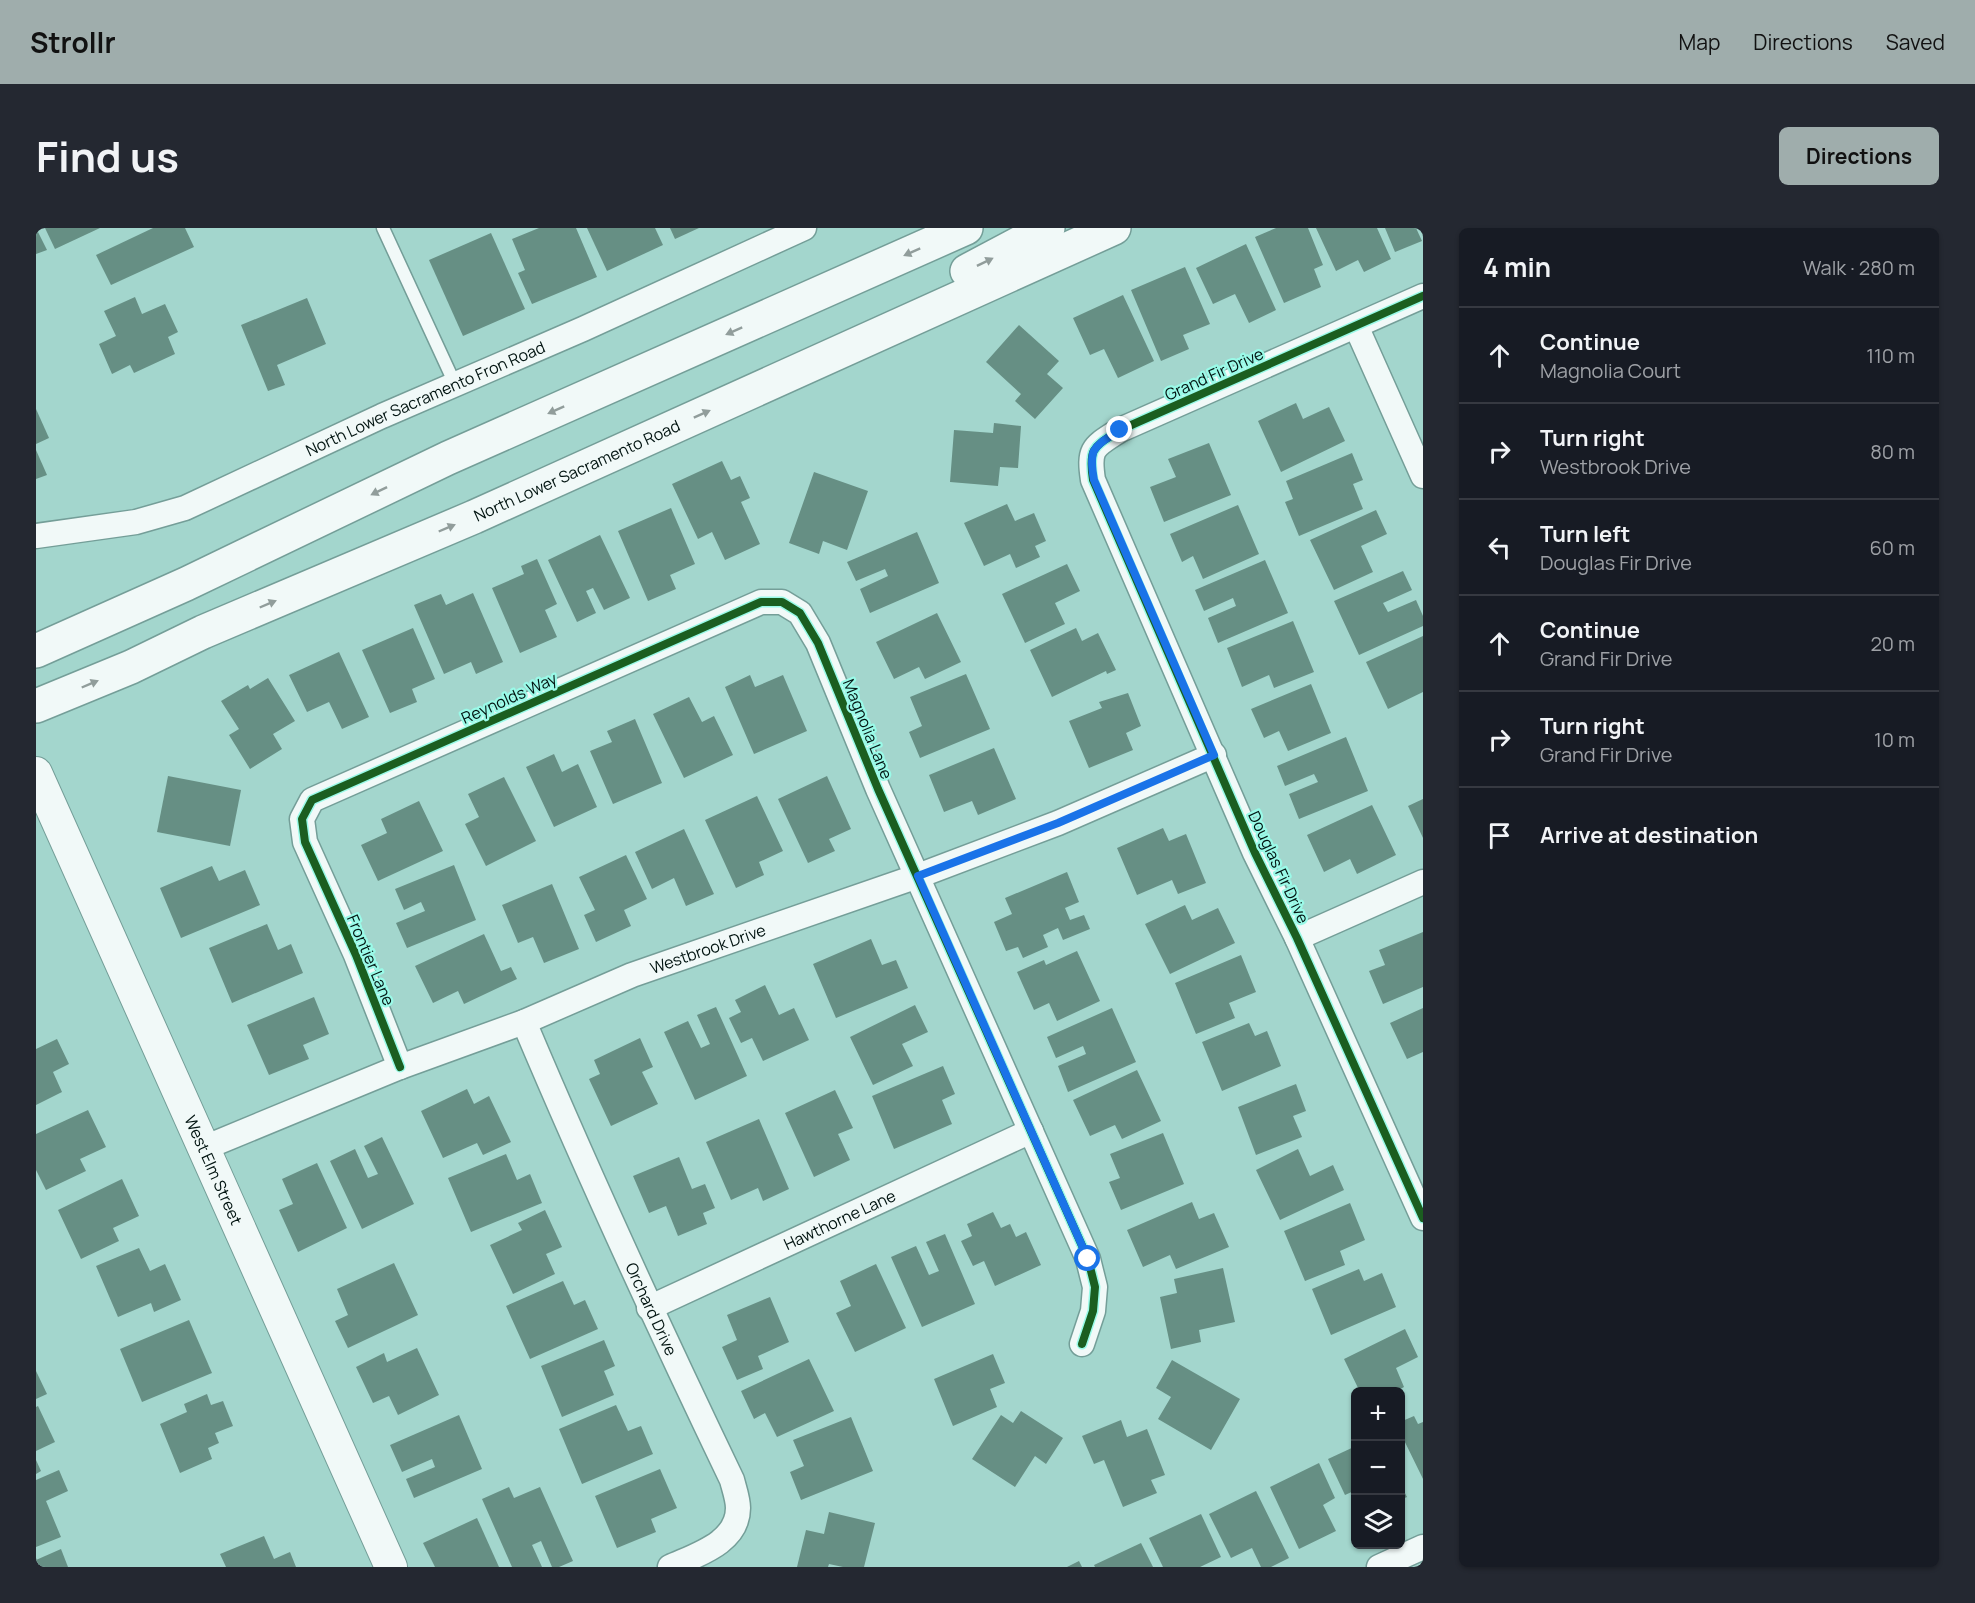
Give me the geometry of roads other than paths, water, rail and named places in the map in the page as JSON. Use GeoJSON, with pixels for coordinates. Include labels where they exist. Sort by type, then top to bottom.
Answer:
{"type":"FeatureCollection","features":[{"type":"Feature","properties":{"kind":"main road"},"geometry":{"type":"LineString","coordinates":[[36,651],[186,584],[448,458],[966,228]]}},
{"type":"Feature","properties":{"kind":"main road"},"geometry":{"type":"LineString","coordinates":[[867,339],[913,297],[1048,228]]}},
{"type":"Feature","properties":{"kind":"main road","name":"North Lower Sacramento Road"},"geometry":{"type":"LineString","coordinates":[[36,706],[131,667],[203,632],[474,517],[1114,228]]}},
{"type":"Feature","properties":{"kind":"street","name":"North Lower Sacramento Fron Road"},"geometry":{"type":"LineString","coordinates":[[36,536],[136,522],[184,508],[804,228]]}},
{"type":"Feature","properties":{"kind":"street","name":"Grand Fir Drive"},"geometry":{"type":"LineString","coordinates":[[1113,525],[1094,480],[1090,459],[1099,444],[1120,430],[1423,296]]}},
{"type":"Feature","properties":{"kind":"street"},"geometry":{"type":"LineString","coordinates":[[1356,326],[1423,476]]}},
{"type":"Feature","properties":{"kind":"street","name":"Douglas Fir Drive"},"geometry":{"type":"LineString","coordinates":[[1113,525],[1255,853],[1298,938],[1423,1218]]}},
{"type":"Feature","properties":{"kind":"street","name":"Reynolds Way"},"geometry":{"type":"LineString","coordinates":[[315,864],[305,842],[302,819],[312,800],[761,603],[782,602]]}},
{"type":"Feature","properties":{"kind":"street","name":"Magnolia Lane"},"geometry":{"type":"LineString","coordinates":[[782,602],[800,613],[818,643],[878,789],[1088,1259],[1095,1287],[1093,1311],[1082,1344]]}},
{"type":"Feature","properties":{"kind":"street","name":"Westbrook Drive"},"geometry":{"type":"LineString","coordinates":[[204,1148],[400,1067],[524,1022],[632,975],[918,876],[1058,823],[1214,755]]}},
{"type":"Feature","properties":{"kind":"street","name":"West Elm Street"},"geometry":{"type":"LineString","coordinates":[[36,773],[44,809],[204,1148],[391,1567]]}},
{"type":"Feature","properties":{"kind":"street","name":"Frontier Lane"},"geometry":{"type":"LineString","coordinates":[[315,864],[356,955],[400,1067]]}},
{"type":"Feature","properties":{"kind":"street"},"geometry":{"type":"LineString","coordinates":[[1298,938],[1423,882]]}},
{"type":"Feature","properties":{"kind":"street","name":"Orchard Drive"},"geometry":{"type":"LineString","coordinates":[[524,1022],[585,1167],[649,1308],[732,1480],[738,1509],[731,1532],[709,1550],[670,1567]]}},
{"type":"Feature","properties":{"kind":"street","name":"Hawthorne Lane"},"geometry":{"type":"LineString","coordinates":[[649,1308],[1031,1131]]}},
{"type":"Feature","properties":{"kind":"street"},"geometry":{"type":"LineString","coordinates":[[1379,1567],[1423,1547]]}},
{"type":"Feature","properties":{"kind":"lane"},"geometry":{"type":"LineString","coordinates":[[383,228],[455,384]]}}]}
